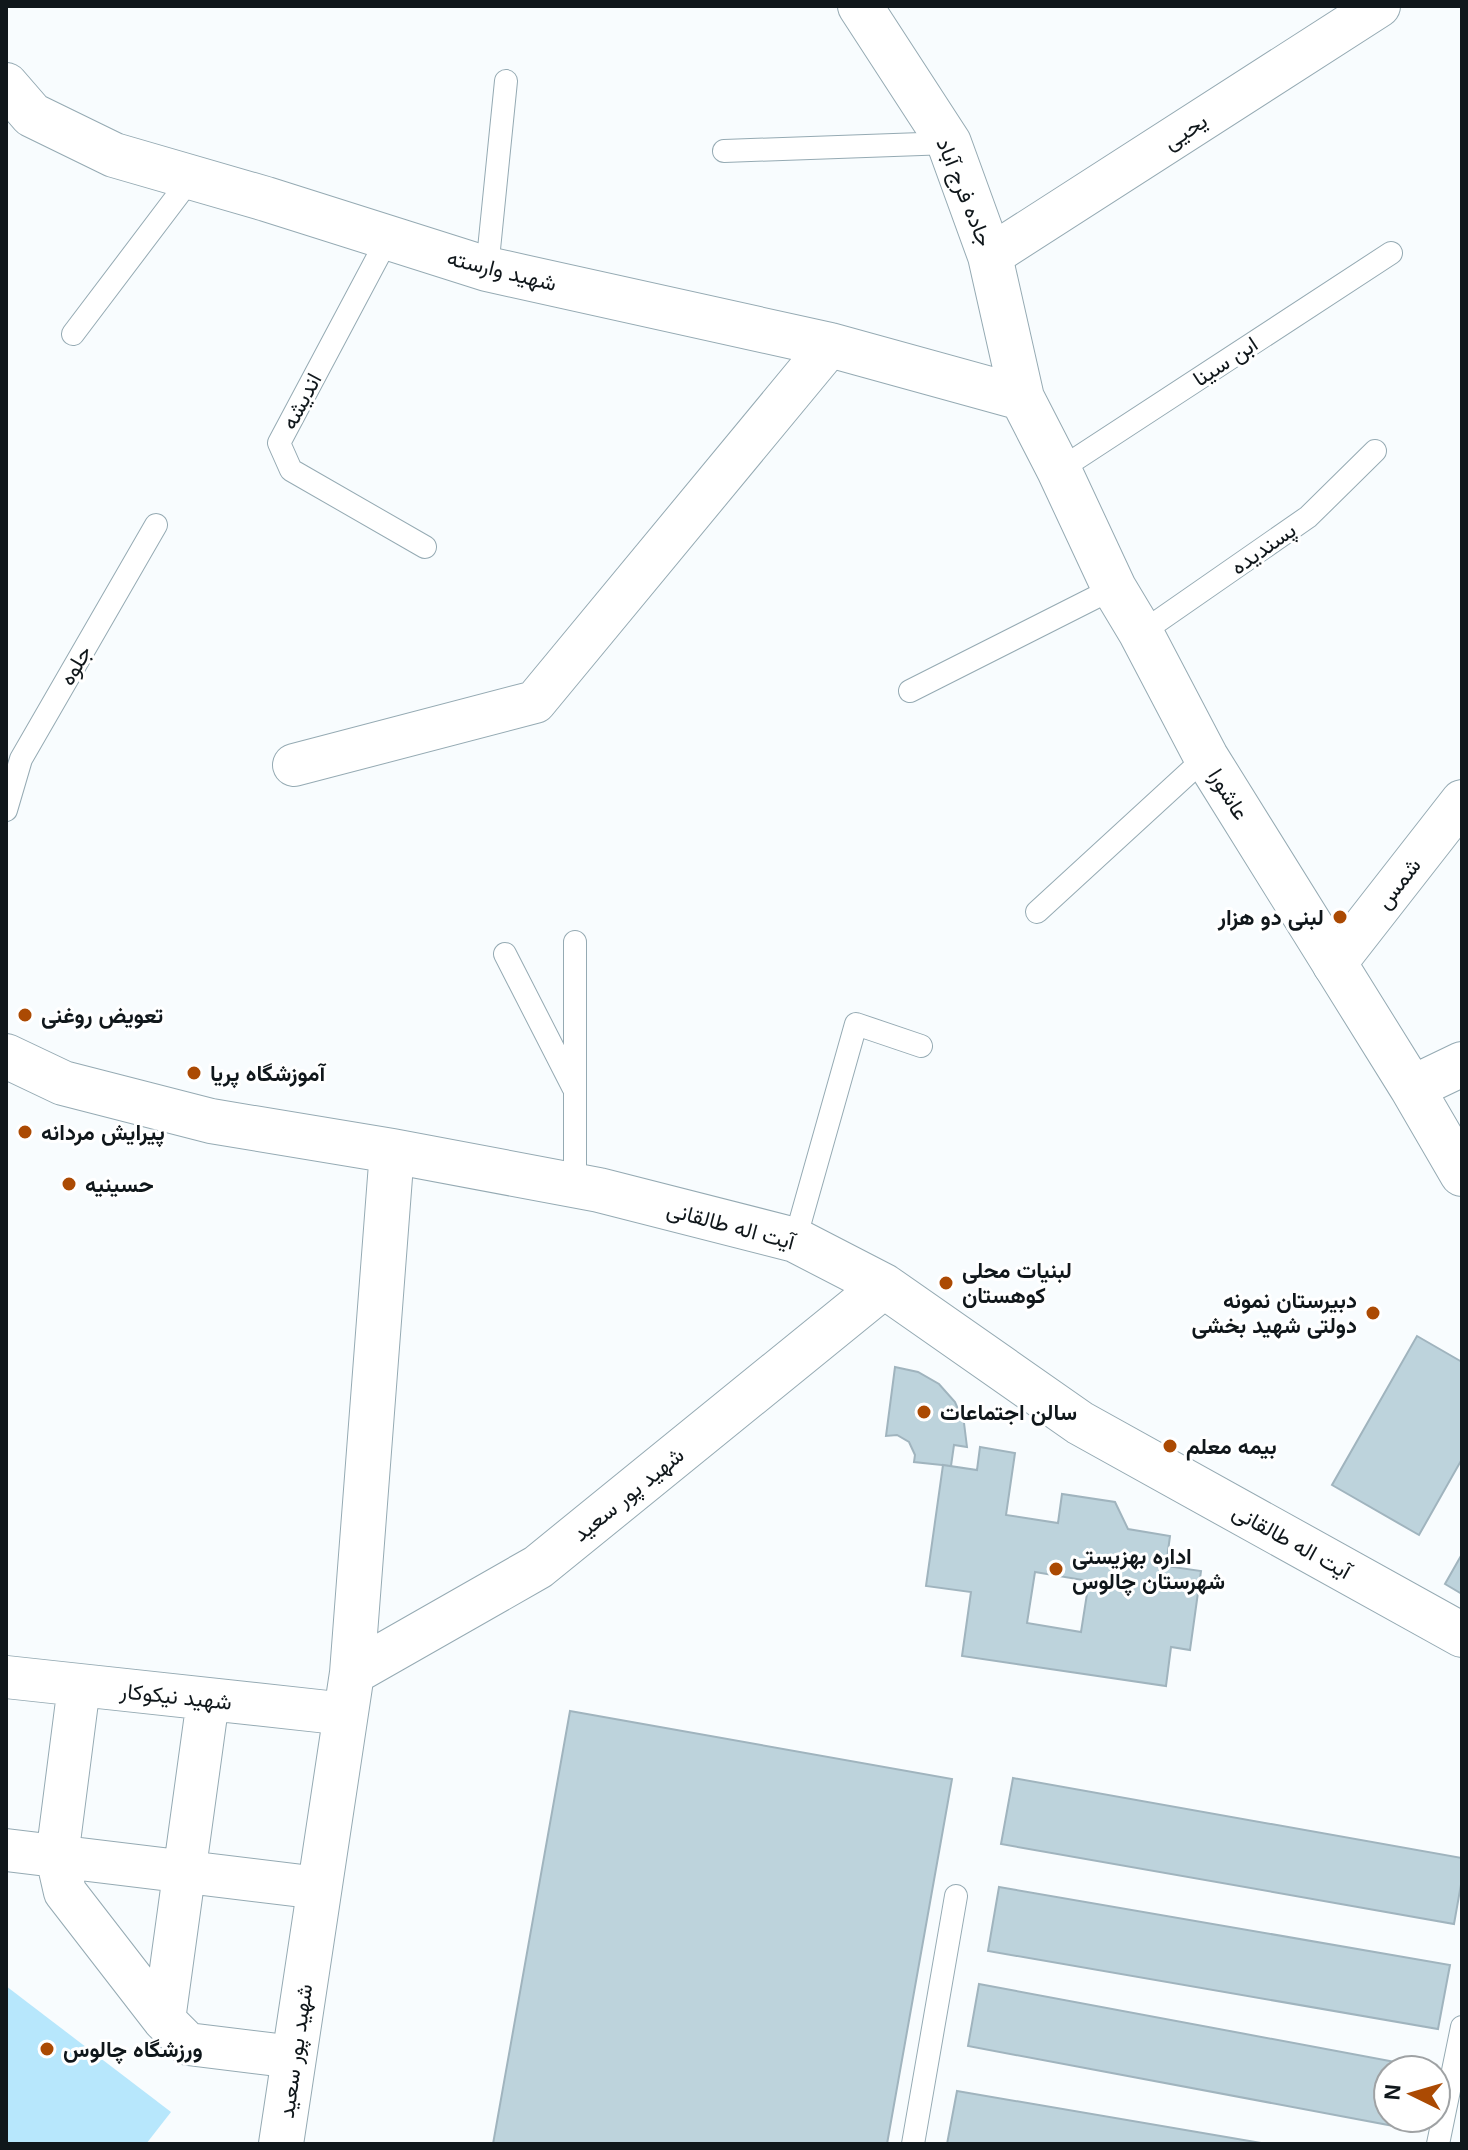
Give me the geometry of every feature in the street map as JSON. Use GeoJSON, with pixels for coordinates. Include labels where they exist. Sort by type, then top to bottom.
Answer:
{"type":"FeatureCollection","features":[{"type":"Feature","properties":{"kind":"street","name":"جاده فرج آباد"},"geometry":{"type":"LineString","coordinates":[[860,6],[949,143],[990,256],[1022,398]]}},
{"type":"Feature","properties":{"kind":"street","name":"یحیی"},"geometry":{"type":"LineString","coordinates":[[990,256],[1379,6]]}},
{"type":"Feature","properties":{"kind":"street","name":"شهید وارسته"},"geometry":{"type":"LineString","coordinates":[[6,85],[32,115],[114,155],[487,269],[830,345],[1022,398]]}},
{"type":"Feature","properties":{"kind":"street"},"geometry":{"type":"LineString","coordinates":[[294,765],[535,702],[830,345]]}},
{"type":"Feature","properties":{"kind":"street","name":"عاشورا"},"geometry":{"type":"LineString","coordinates":[[1022,398],[1114,588],[1206,757],[1462,1174]]}},
{"type":"Feature","properties":{"kind":"street","name":"شمس"},"geometry":{"type":"LineString","coordinates":[[1334,965],[1462,801]]}},
{"type":"Feature","properties":{"kind":"street","name":"آیت اله طالقانی"},"geometry":{"type":"LineString","coordinates":[[6,1056],[63,1083],[211,1121],[575,1186],[795,1240],[884,1286],[1080,1423],[1462,1635]]}},
{"type":"Feature","properties":{"kind":"street"},"geometry":{"type":"LineString","coordinates":[[1412,1088],[1462,1064]]}},
{"type":"Feature","properties":{"kind":"street","name":"شهید پور سعید"},"geometry":{"type":"LineString","coordinates":[[281,2144],[349,1693],[392,1151]]}},
{"type":"Feature","properties":{"kind":"street","name":"شهید پور سعید"},"geometry":{"type":"LineString","coordinates":[[349,1693],[538,1567],[884,1286]]}},
{"type":"Feature","properties":{"kind":"street","name":"شهید نیکوکار"},"geometry":{"type":"LineString","coordinates":[[6,1677],[208,1700],[349,1693]]}},
{"type":"Feature","properties":{"kind":"street"},"geometry":{"type":"LineString","coordinates":[[79,1686],[57,1857],[65,1892],[164,2020],[188,2044],[294,2057]]}},
{"type":"Feature","properties":{"kind":"street"},"geometry":{"type":"LineString","coordinates":[[164,2020],[208,1700]]}},
{"type":"Feature","properties":{"kind":"street"},"geometry":{"type":"LineString","coordinates":[[6,1850],[319,1888]]}},
{"type":"Feature","properties":{"kind":"lane"},"geometry":{"type":"LineString","coordinates":[[487,269],[506,81]]}},
{"type":"Feature","properties":{"kind":"lane"},"geometry":{"type":"LineString","coordinates":[[724,151],[949,143]]}},
{"type":"Feature","properties":{"kind":"lane"},"geometry":{"type":"LineString","coordinates":[[73,334],[191,178]]}},
{"type":"Feature","properties":{"kind":"lane","name":"اندیشه"},"geometry":{"type":"LineString","coordinates":[[388,238],[279,443],[291,470],[425,547]]}},
{"type":"Feature","properties":{"kind":"lane","name":"ابن سینا"},"geometry":{"type":"LineString","coordinates":[[1059,470],[1391,253]]}},
{"type":"Feature","properties":{"kind":"lane","name":"پسندیده"},"geometry":{"type":"LineString","coordinates":[[1141,633],[1308,517],[1375,451]]}},
{"type":"Feature","properties":{"kind":"lane","name":"جلوه"},"geometry":{"type":"LineString","coordinates":[[6,810],[21,759],[156,525]]}},
{"type":"Feature","properties":{"kind":"lane"},"geometry":{"type":"LineString","coordinates":[[910,691],[1114,588]]}},
{"type":"Feature","properties":{"kind":"lane"},"geometry":{"type":"LineString","coordinates":[[1037,912],[1206,757]]}},
{"type":"Feature","properties":{"kind":"lane"},"geometry":{"type":"LineString","coordinates":[[575,942],[575,1186]]}},
{"type":"Feature","properties":{"kind":"lane"},"geometry":{"type":"LineString","coordinates":[[505,954],[575,1092]]}},
{"type":"Feature","properties":{"kind":"lane"},"geometry":{"type":"LineString","coordinates":[[795,1240],[856,1024],[921,1046]]}},
{"type":"Feature","properties":{"kind":"lane"},"geometry":{"type":"LineString","coordinates":[[913,2144],[956,1896]]}},
{"type":"Feature","properties":{"kind":"lane"},"geometry":{"type":"LineString","coordinates":[[1438,2144],[1462,2027]]}},
{"type":"Feature","properties":{"kind":"shaded area","name":"ورزشگاه چالوس"},"geometry":{"type":"Polygon","coordinates":[[[6,1986],[171,2112],[146,2144],[6,2144],[6,1986]]]}},
{"type":"Feature","properties":{"kind":"building"},"geometry":{"type":"Polygon","coordinates":[[[1417,1336],[1462,1362],[1462,1459],[1419,1535],[1332,1485],[1417,1336]]]}},
{"type":"Feature","properties":{"kind":"building","name":"سالن اجتماعات"},"geometry":{"type":"Polygon","coordinates":[[[895,1367],[918,1372],[939,1384],[955,1402],[964,1423],[967,1447],[954,1445],[951,1466],[914,1462],[915,1455],[909,1442],[897,1435],[886,1436],[895,1367]]]}},
{"type":"Feature","properties":{"kind":"building","name":"اداره بهزیستی شهرستان چالوس"},"geometry":{"type":"Polygon","coordinates":[[[980,1447],[1015,1453],[1006,1515],[1058,1523],[1062,1494],[1115,1502],[1128,1529],[1170,1536],[1166,1566],[1201,1571],[1190,1650],[1171,1647],[1166,1686],[962,1656],[971,1592],[926,1586],[943,1465],[977,1470],[980,1447]],[[1035,1572],[1027,1623],[1081,1632],[1089,1581],[1035,1572]]]}},
{"type":"Feature","properties":{"kind":"building"},"geometry":{"type":"Polygon","coordinates":[[[1462,1554],[1462,1594],[1445,1584],[1462,1554]]]}},
{"type":"Feature","properties":{"kind":"building"},"geometry":{"type":"Polygon","coordinates":[[[570,1711],[952,1779],[887,2144],[493,2144],[570,1711]]]}},
{"type":"Feature","properties":{"kind":"building"},"geometry":{"type":"Polygon","coordinates":[[[1013,1778],[1462,1858],[1462,1879],[1454,1924],[1001,1844],[1013,1778]]]}},
{"type":"Feature","properties":{"kind":"building"},"geometry":{"type":"Polygon","coordinates":[[[999,1887],[1450,1965],[1438,2029],[988,1951],[999,1887]]]}},
{"type":"Feature","properties":{"kind":"building"},"geometry":{"type":"Polygon","coordinates":[[[979,1984],[1372,2058],[1372,2122],[968,2046],[979,1984]]]}},
{"type":"Feature","properties":{"kind":"building"},"geometry":{"type":"Polygon","coordinates":[[[957,2091],[1267,2144],[947,2144],[957,2091]]]}},
{"type":"Feature","properties":{"kind":"place","name":"لبنی دو هزار"},"geometry":{"type":"Point","coordinates":[1340,917]}},
{"type":"Feature","properties":{"kind":"place","name":"تعویض روغنی"},"geometry":{"type":"Point","coordinates":[25,1015]}},
{"type":"Feature","properties":{"kind":"place","name":"آموزشگاه پریا"},"geometry":{"type":"Point","coordinates":[194,1073]}},
{"type":"Feature","properties":{"kind":"place","name":"پیرایش مردانه"},"geometry":{"type":"Point","coordinates":[25,1132]}},
{"type":"Feature","properties":{"kind":"place","name":"حسینیه"},"geometry":{"type":"Point","coordinates":[69,1184]}},
{"type":"Feature","properties":{"kind":"place","name":"لبنیات محلی کوهستان"},"geometry":{"type":"Point","coordinates":[946,1283]}},
{"type":"Feature","properties":{"kind":"place","name":"دبیرستان نمونه دولتی شهید بخشی"},"geometry":{"type":"Point","coordinates":[1373,1313]}},
{"type":"Feature","properties":{"kind":"place","name":"سالن اجتماعات"},"geometry":{"type":"Point","coordinates":[924,1412]}},
{"type":"Feature","properties":{"kind":"place","name":"بیمه معلم"},"geometry":{"type":"Point","coordinates":[1170,1446]}},
{"type":"Feature","properties":{"kind":"place","name":"اداره بهزیستی شهرستان چالوس"},"geometry":{"type":"Point","coordinates":[1056,1569]}},
{"type":"Feature","properties":{"kind":"place","name":"ورزشگاه چالوس"},"geometry":{"type":"Point","coordinates":[47,2049]}}]}
